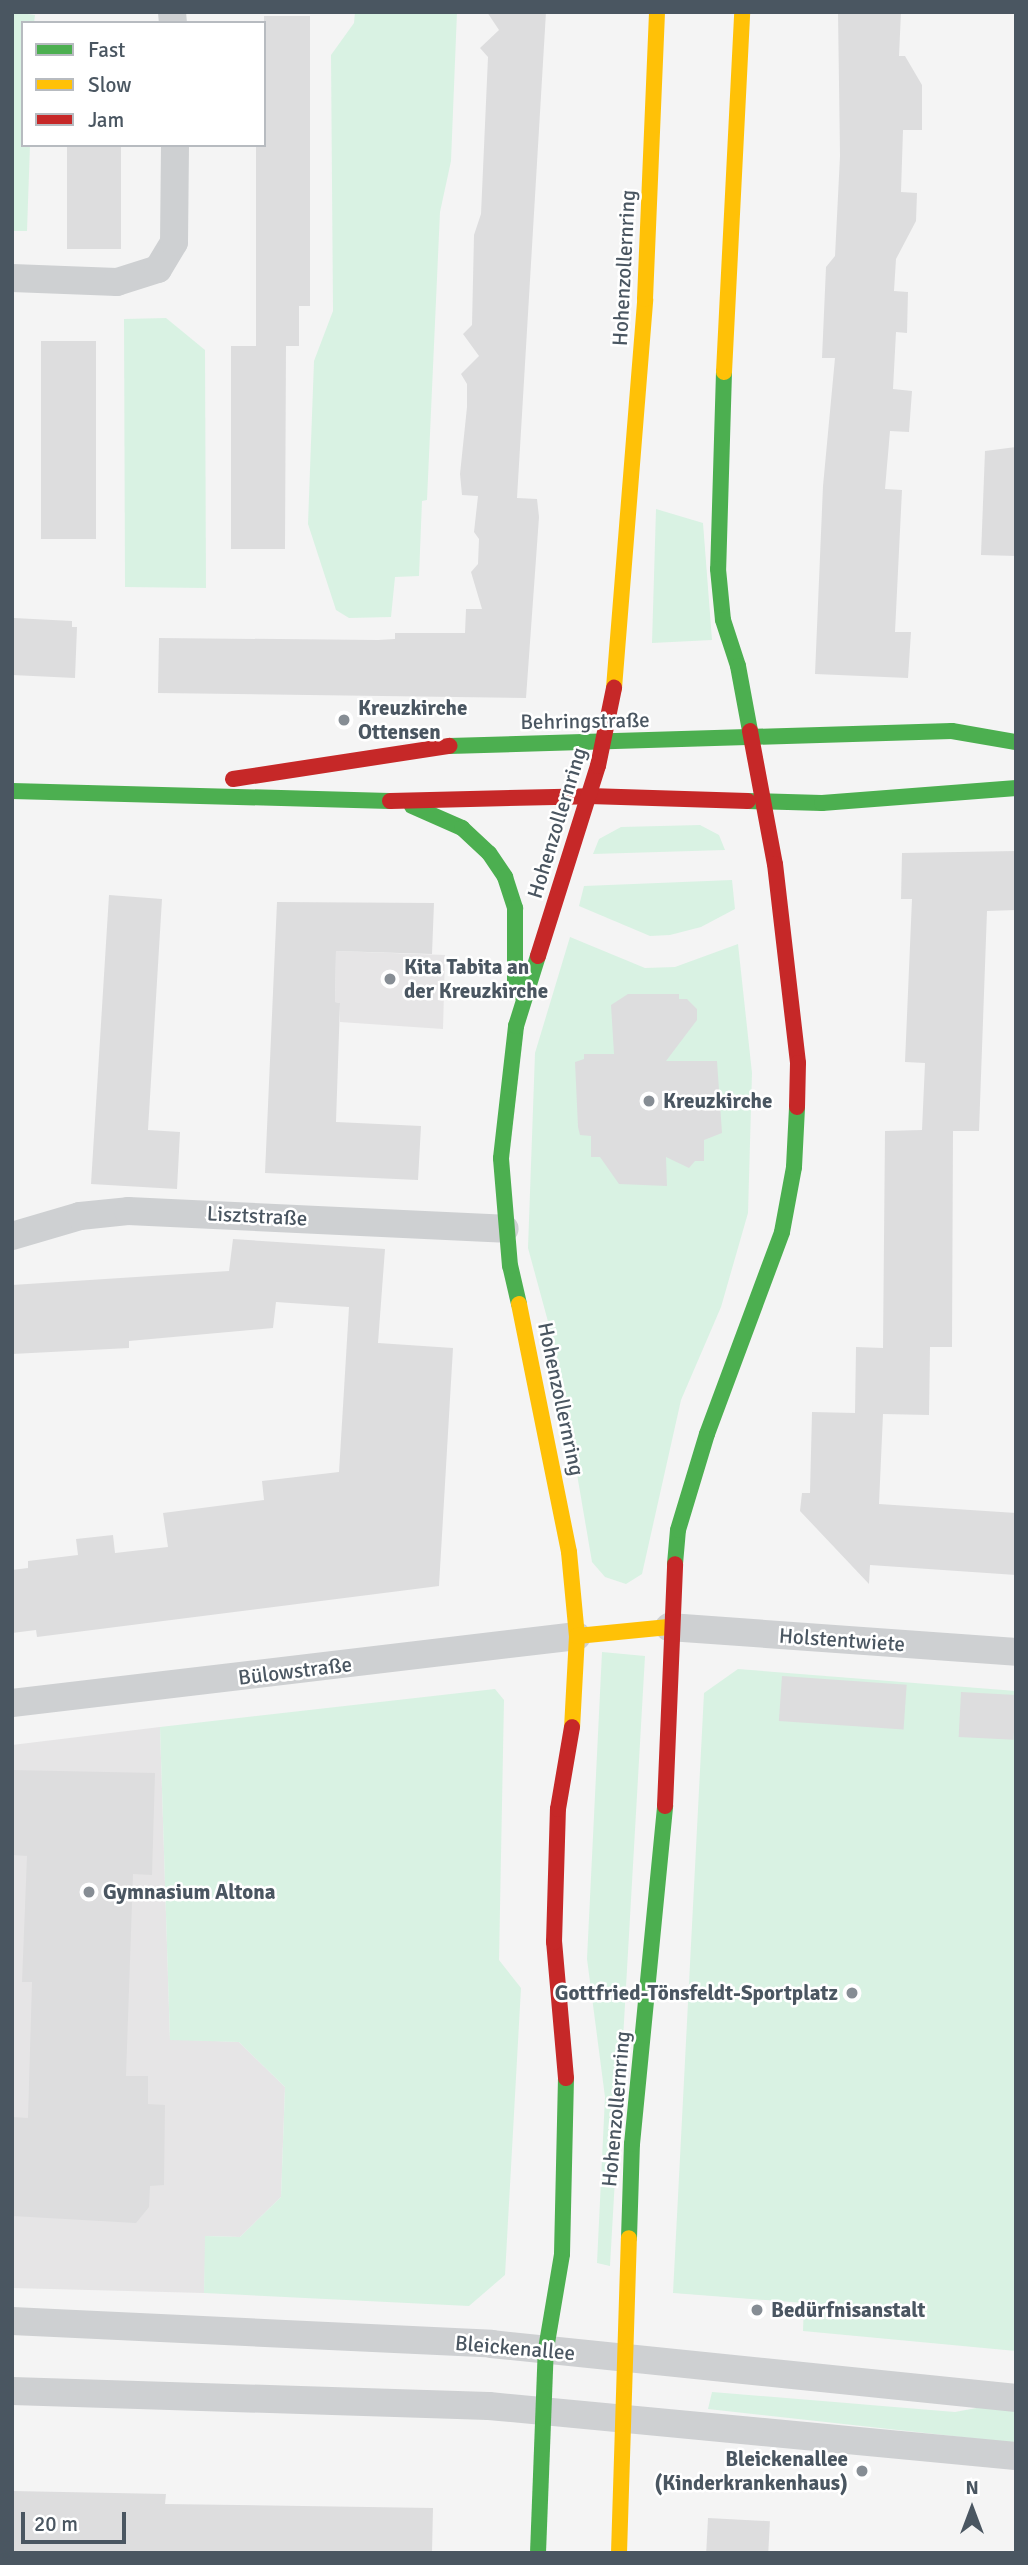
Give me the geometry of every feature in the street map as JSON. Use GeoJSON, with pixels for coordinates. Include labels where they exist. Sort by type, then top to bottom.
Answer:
{"type":"FeatureCollection","features":[{"type":"Feature","properties":{"kind":"main road","name":"Hohenzollernring"},"geometry":{"type":"LineString","coordinates":[[538,2553],[546,2349],[562,2255],[568,2146],[566,2068],[554,1942],[558,1809],[577,1696],[577,1636],[552,1454],[505,1229],[500,1158],[516,1026],[589,796],[619,666],[645,299],[657,12]]}},
{"type":"Feature","properties":{"kind":"main road","name":"Hohenzollernring"},"geometry":{"type":"LineString","coordinates":[[619,2553],[632,2144],[665,1823],[669,1627],[678,1530],[701,1451],[782,1232],[794,1167],[798,1063],[764,801],[723,620],[718,569],[728,233],[742,12]]}},
{"type":"Feature","properties":{"kind":"main road","name":"Behringstraße"},"geometry":{"type":"LineString","coordinates":[[158,792],[461,744],[752,739],[952,731],[1016,742]]}},
{"type":"Feature","properties":{"kind":"main road","name":"Behringstraße"},"geometry":{"type":"LineString","coordinates":[[12,791],[158,792],[397,801],[589,796],[822,803],[1016,788]]}},
{"type":"Feature","properties":{"kind":"main road"},"geometry":{"type":"LineString","coordinates":[[397,801],[462,828],[489,853],[505,877],[515,908],[516,1026]]}},
{"type":"Feature","properties":{"kind":"main road"},"geometry":{"type":"LineString","coordinates":[[577,1636],[669,1627]]}},
{"type":"Feature","properties":{"kind":"street"},"geometry":{"type":"LineString","coordinates":[[12,278],[117,282],[158,269],[174,242],[175,147]]}},
{"type":"Feature","properties":{"kind":"street","name":"Lisztstraße"},"geometry":{"type":"LineString","coordinates":[[12,1236],[80,1216],[128,1210],[505,1229]]}},
{"type":"Feature","properties":{"kind":"street","name":"Holstentwiete"},"geometry":{"type":"LineString","coordinates":[[669,1627],[1016,1651]]}},
{"type":"Feature","properties":{"kind":"street","name":"Bülowstraße"},"geometry":{"type":"LineString","coordinates":[[12,1703],[577,1636]]}},
{"type":"Feature","properties":{"kind":"street","name":"Bleickenallee"},"geometry":{"type":"LineString","coordinates":[[12,2321],[546,2349],[1016,2398]]}},
{"type":"Feature","properties":{"kind":"street"},"geometry":{"type":"LineString","coordinates":[[12,2391],[489,2406],[624,2422],[1016,2456]]}},
{"type":"Feature","properties":{"kind":"shaded area","name":"Kita Tabita an der Kreuzkirche"},"geometry":{"type":"Polygon","coordinates":[[[336,951],[445,955],[443,1029],[340,1022],[340,1003],[335,1002],[336,951]]]}},
{"type":"Feature","properties":{"kind":"shaded area","name":"Gymnasium Altona"},"geometry":{"type":"Polygon","coordinates":[[[160,1727],[170,2039],[239,2042],[285,2087],[281,2197],[240,2237],[206,2236],[204,2293],[12,2288],[12,1745],[160,1727]]]}},
{"type":"Feature","properties":{"kind":"green space"},"geometry":{"type":"Polygon","coordinates":[[[12,12],[35,15],[34,21],[21,21],[21,147],[30,147],[27,231],[12,231],[12,12]]]}},
{"type":"Feature","properties":{"kind":"green space"},"geometry":{"type":"Polygon","coordinates":[[[355,12],[457,12],[451,161],[440,212],[427,500],[422,501],[419,576],[395,577],[391,617],[349,618],[336,610],[308,524],[314,361],[333,311],[331,55],[354,23],[355,12]]]}},
{"type":"Feature","properties":{"kind":"green space"},"geometry":{"type":"Polygon","coordinates":[[[166,318],[205,350],[206,588],[125,587],[124,319],[166,318]]]}},
{"type":"Feature","properties":{"kind":"green space"},"geometry":{"type":"Polygon","coordinates":[[[656,509],[703,523],[712,640],[652,643],[656,509]]]}},
{"type":"Feature","properties":{"kind":"green space"},"geometry":{"type":"Polygon","coordinates":[[[700,825],[719,835],[725,850],[593,854],[599,839],[621,827],[700,825]]]}},
{"type":"Feature","properties":{"kind":"green space"},"geometry":{"type":"Polygon","coordinates":[[[732,880],[735,909],[701,927],[670,935],[650,936],[579,906],[584,886],[732,880]]]}},
{"type":"Feature","properties":{"kind":"green space"},"geometry":{"type":"Polygon","coordinates":[[[570,937],[645,968],[675,967],[738,944],[752,1073],[748,1213],[721,1307],[681,1400],[642,1574],[626,1584],[605,1577],[592,1562],[556,1351],[528,1248],[535,1053],[570,937]]]}},
{"type":"Feature","properties":{"kind":"green space"},"geometry":{"type":"Polygon","coordinates":[[[602,1652],[645,1656],[610,2266],[597,2263],[605,2097],[587,1959],[602,1652]]]}},
{"type":"Feature","properties":{"kind":"green space","name":"Gottfried-Tönsfeldt-Sportplatz"},"geometry":{"type":"Polygon","coordinates":[[[738,1669],[1016,1691],[1016,2351],[803,2331],[804,2303],[673,2293],[704,1693],[738,1669]]]}},
{"type":"Feature","properties":{"kind":"green space"},"geometry":{"type":"Polygon","coordinates":[[[495,1689],[504,1700],[499,1960],[521,1988],[505,2275],[469,2306],[204,2293],[205,2236],[240,2237],[281,2197],[285,2087],[239,2042],[170,2040],[160,1727],[495,1689]]]}},
{"type":"Feature","properties":{"kind":"green space"},"geometry":{"type":"Polygon","coordinates":[[[712,2392],[955,2412],[987,2406],[1016,2408],[1016,2443],[708,2409],[712,2392]]]}},
{"type":"Feature","properties":{"kind":"building"},"geometry":{"type":"Polygon","coordinates":[[[487,12],[546,12],[517,498],[537,499],[539,517],[526,698],[158,693],[159,638],[378,640],[395,639],[395,633],[465,633],[466,609],[482,609],[471,572],[478,564],[479,539],[474,532],[478,496],[462,495],[460,474],[467,407],[467,384],[461,374],[479,356],[463,334],[472,325],[474,235],[481,214],[488,57],[480,48],[499,30],[487,12]]]}},
{"type":"Feature","properties":{"kind":"building"},"geometry":{"type":"Polygon","coordinates":[[[838,12],[901,12],[899,56],[905,56],[922,85],[922,130],[903,130],[901,192],[917,193],[916,221],[896,259],[894,291],[908,292],[907,333],[896,332],[893,389],[912,391],[909,432],[890,431],[885,489],[902,490],[895,632],[911,632],[908,678],[815,674],[823,486],[835,358],[822,358],[826,267],[835,256],[840,156],[838,12]]]}},
{"type":"Feature","properties":{"kind":"building"},"geometry":{"type":"Polygon","coordinates":[[[264,16],[310,16],[310,306],[299,306],[299,346],[286,346],[285,549],[231,549],[231,346],[256,346],[256,147],[266,147],[264,16]]]}},
{"type":"Feature","properties":{"kind":"building"},"geometry":{"type":"Polygon","coordinates":[[[67,147],[121,147],[121,249],[67,249],[67,147]]]}},
{"type":"Feature","properties":{"kind":"building"},"geometry":{"type":"Polygon","coordinates":[[[41,341],[96,341],[96,539],[41,539],[41,341]]]}},
{"type":"Feature","properties":{"kind":"building"},"geometry":{"type":"Polygon","coordinates":[[[1016,447],[1016,556],[981,555],[985,451],[1016,447]]]}},
{"type":"Feature","properties":{"kind":"building"},"geometry":{"type":"Polygon","coordinates":[[[14,618],[72,621],[72,627],[77,627],[75,678],[12,675],[14,618]]]}},
{"type":"Feature","properties":{"kind":"building"},"geometry":{"type":"Polygon","coordinates":[[[1016,851],[1016,910],[987,911],[979,1131],[953,1131],[952,1347],[930,1347],[929,1415],[883,1414],[879,1504],[1016,1513],[1016,1575],[870,1565],[869,1584],[800,1511],[802,1493],[810,1493],[812,1412],[855,1413],[856,1347],[883,1348],[885,1131],[922,1130],[925,1063],[905,1062],[912,899],[901,899],[902,853],[1016,851]]]}},
{"type":"Feature","properties":{"kind":"building"},"geometry":{"type":"Polygon","coordinates":[[[109,895],[162,899],[148,1130],[180,1132],[177,1189],[91,1184],[109,895]]]}},
{"type":"Feature","properties":{"kind":"building"},"geometry":{"type":"Polygon","coordinates":[[[277,902],[434,903],[432,954],[336,951],[335,1002],[340,1003],[336,1122],[421,1126],[418,1180],[265,1173],[277,902]]]}},
{"type":"Feature","properties":{"kind":"building","name":"Kreuzkirche"},"geometry":{"type":"Polygon","coordinates":[[[628,994],[679,994],[679,999],[687,999],[697,1009],[697,1020],[666,1061],[717,1061],[722,1133],[704,1140],[704,1161],[695,1161],[689,1168],[666,1157],[667,1186],[619,1184],[600,1157],[591,1157],[591,1136],[580,1135],[578,1127],[575,1062],[584,1059],[584,1054],[614,1054],[611,1005],[628,994]]]}},
{"type":"Feature","properties":{"kind":"building"},"geometry":{"type":"Polygon","coordinates":[[[233,1239],[385,1249],[378,1343],[453,1348],[439,1586],[37,1637],[36,1630],[12,1633],[12,1570],[28,1568],[28,1561],[78,1555],[76,1539],[113,1535],[115,1553],[168,1547],[163,1513],[264,1500],[262,1481],[339,1472],[349,1307],[276,1302],[273,1328],[129,1341],[129,1348],[12,1354],[12,1285],[229,1271],[233,1239]]]}},
{"type":"Feature","properties":{"kind":"building"},"geometry":{"type":"Polygon","coordinates":[[[782,1676],[907,1685],[904,1730],[779,1721],[782,1676]]]}},
{"type":"Feature","properties":{"kind":"building"},"geometry":{"type":"Polygon","coordinates":[[[961,1692],[1016,1695],[1014,1740],[959,1737],[961,1692]]]}},
{"type":"Feature","properties":{"kind":"building"},"geometry":{"type":"Polygon","coordinates":[[[12,1770],[155,1773],[152,1875],[133,1874],[126,2076],[148,2076],[148,2104],[165,2105],[164,2185],[150,2186],[149,2207],[136,2223],[12,2216],[12,2117],[28,2118],[32,1982],[22,1982],[27,1856],[12,1855],[12,1770]]]}},
{"type":"Feature","properties":{"kind":"building"},"geometry":{"type":"Polygon","coordinates":[[[12,2491],[166,2494],[165,2504],[433,2508],[432,2553],[12,2553],[12,2491]]]}},
{"type":"Feature","properties":{"kind":"building"},"geometry":{"type":"Polygon","coordinates":[[[708,2518],[770,2521],[768,2553],[706,2553],[708,2518]]]}},
{"type":"Feature","properties":{"kind":"traffic: fast"},"geometry":{"type":"LineString","coordinates":[[724,372],[718,569],[723,620],[738,666],[750,731]]}},
{"type":"Feature","properties":{"kind":"traffic: fast"},"geometry":{"type":"LineString","coordinates":[[449,746],[952,731],[1016,742]]}},
{"type":"Feature","properties":{"kind":"traffic: fast"},"geometry":{"type":"LineString","coordinates":[[748,801],[822,803],[1016,788]]}},
{"type":"Feature","properties":{"kind":"traffic: fast"},"geometry":{"type":"LineString","coordinates":[[12,791],[390,801]]}},
{"type":"Feature","properties":{"kind":"traffic: fast"},"geometry":{"type":"LineString","coordinates":[[412,806],[462,828],[489,853],[505,877],[515,908],[515,992]]}},
{"type":"Feature","properties":{"kind":"traffic: fast"},"geometry":{"type":"LineString","coordinates":[[519,1304],[510,1266],[501,1158],[516,1026],[538,956]]}},
{"type":"Feature","properties":{"kind":"traffic: fast"},"geometry":{"type":"LineString","coordinates":[[675,1564],[678,1530],[707,1434],[782,1232],[794,1167],[797,1107]]}},
{"type":"Feature","properties":{"kind":"traffic: fast"},"geometry":{"type":"LineString","coordinates":[[629,2238],[632,2144],[665,1806]]}},
{"type":"Feature","properties":{"kind":"traffic: fast"},"geometry":{"type":"LineString","coordinates":[[538,2553],[546,2349],[562,2254],[566,2078]]}},
{"type":"Feature","properties":{"kind":"traffic: slow"},"geometry":{"type":"LineString","coordinates":[[614,688],[645,299],[657,12]]}},
{"type":"Feature","properties":{"kind":"traffic: slow"},"geometry":{"type":"LineString","coordinates":[[724,372],[742,12]]}},
{"type":"Feature","properties":{"kind":"traffic: slow"},"geometry":{"type":"LineString","coordinates":[[519,1304],[569,1552],[577,1636],[572,1727]]}},
{"type":"Feature","properties":{"kind":"traffic: slow"},"geometry":{"type":"LineString","coordinates":[[577,1636],[669,1627]]}},
{"type":"Feature","properties":{"kind":"traffic: slow"},"geometry":{"type":"LineString","coordinates":[[619,2553],[629,2238]]}},
{"type":"Feature","properties":{"kind":"traffic: jam"},"geometry":{"type":"LineString","coordinates":[[538,956],[598,766],[614,688]]}},
{"type":"Feature","properties":{"kind":"traffic: jam"},"geometry":{"type":"LineString","coordinates":[[750,731],[775,864],[798,1063],[797,1107]]}},
{"type":"Feature","properties":{"kind":"traffic: jam"},"geometry":{"type":"LineString","coordinates":[[233,779],[449,746]]}},
{"type":"Feature","properties":{"kind":"traffic: jam"},"geometry":{"type":"LineString","coordinates":[[390,801],[589,796],[748,801]]}},
{"type":"Feature","properties":{"kind":"traffic: jam"},"geometry":{"type":"LineString","coordinates":[[665,1806],[675,1564]]}},
{"type":"Feature","properties":{"kind":"traffic: jam"},"geometry":{"type":"LineString","coordinates":[[566,2078],[554,1942],[558,1809],[572,1727]]}},
{"type":"Feature","properties":{"kind":"place","name":"Kreuzkirche Ottensen"},"geometry":{"type":"Point","coordinates":[344,720]}},
{"type":"Feature","properties":{"kind":"place","name":"Kita Tabita an der Kreuzkirche"},"geometry":{"type":"Point","coordinates":[390,979]}},
{"type":"Feature","properties":{"kind":"place","name":"Kreuzkirche"},"geometry":{"type":"Point","coordinates":[649,1101]}},
{"type":"Feature","properties":{"kind":"place","name":"Gymnasium Altona"},"geometry":{"type":"Point","coordinates":[89,1892]}},
{"type":"Feature","properties":{"kind":"place","name":"Gottfried-Tönsfeldt-Sportplatz"},"geometry":{"type":"Point","coordinates":[852,1993]}},
{"type":"Feature","properties":{"kind":"place","name":"Bedürfnisanstalt"},"geometry":{"type":"Point","coordinates":[757,2310]}},
{"type":"Feature","properties":{"kind":"place","name":"Bleickenallee (Kinderkrankenhaus)"},"geometry":{"type":"Point","coordinates":[862,2471]}}]}
